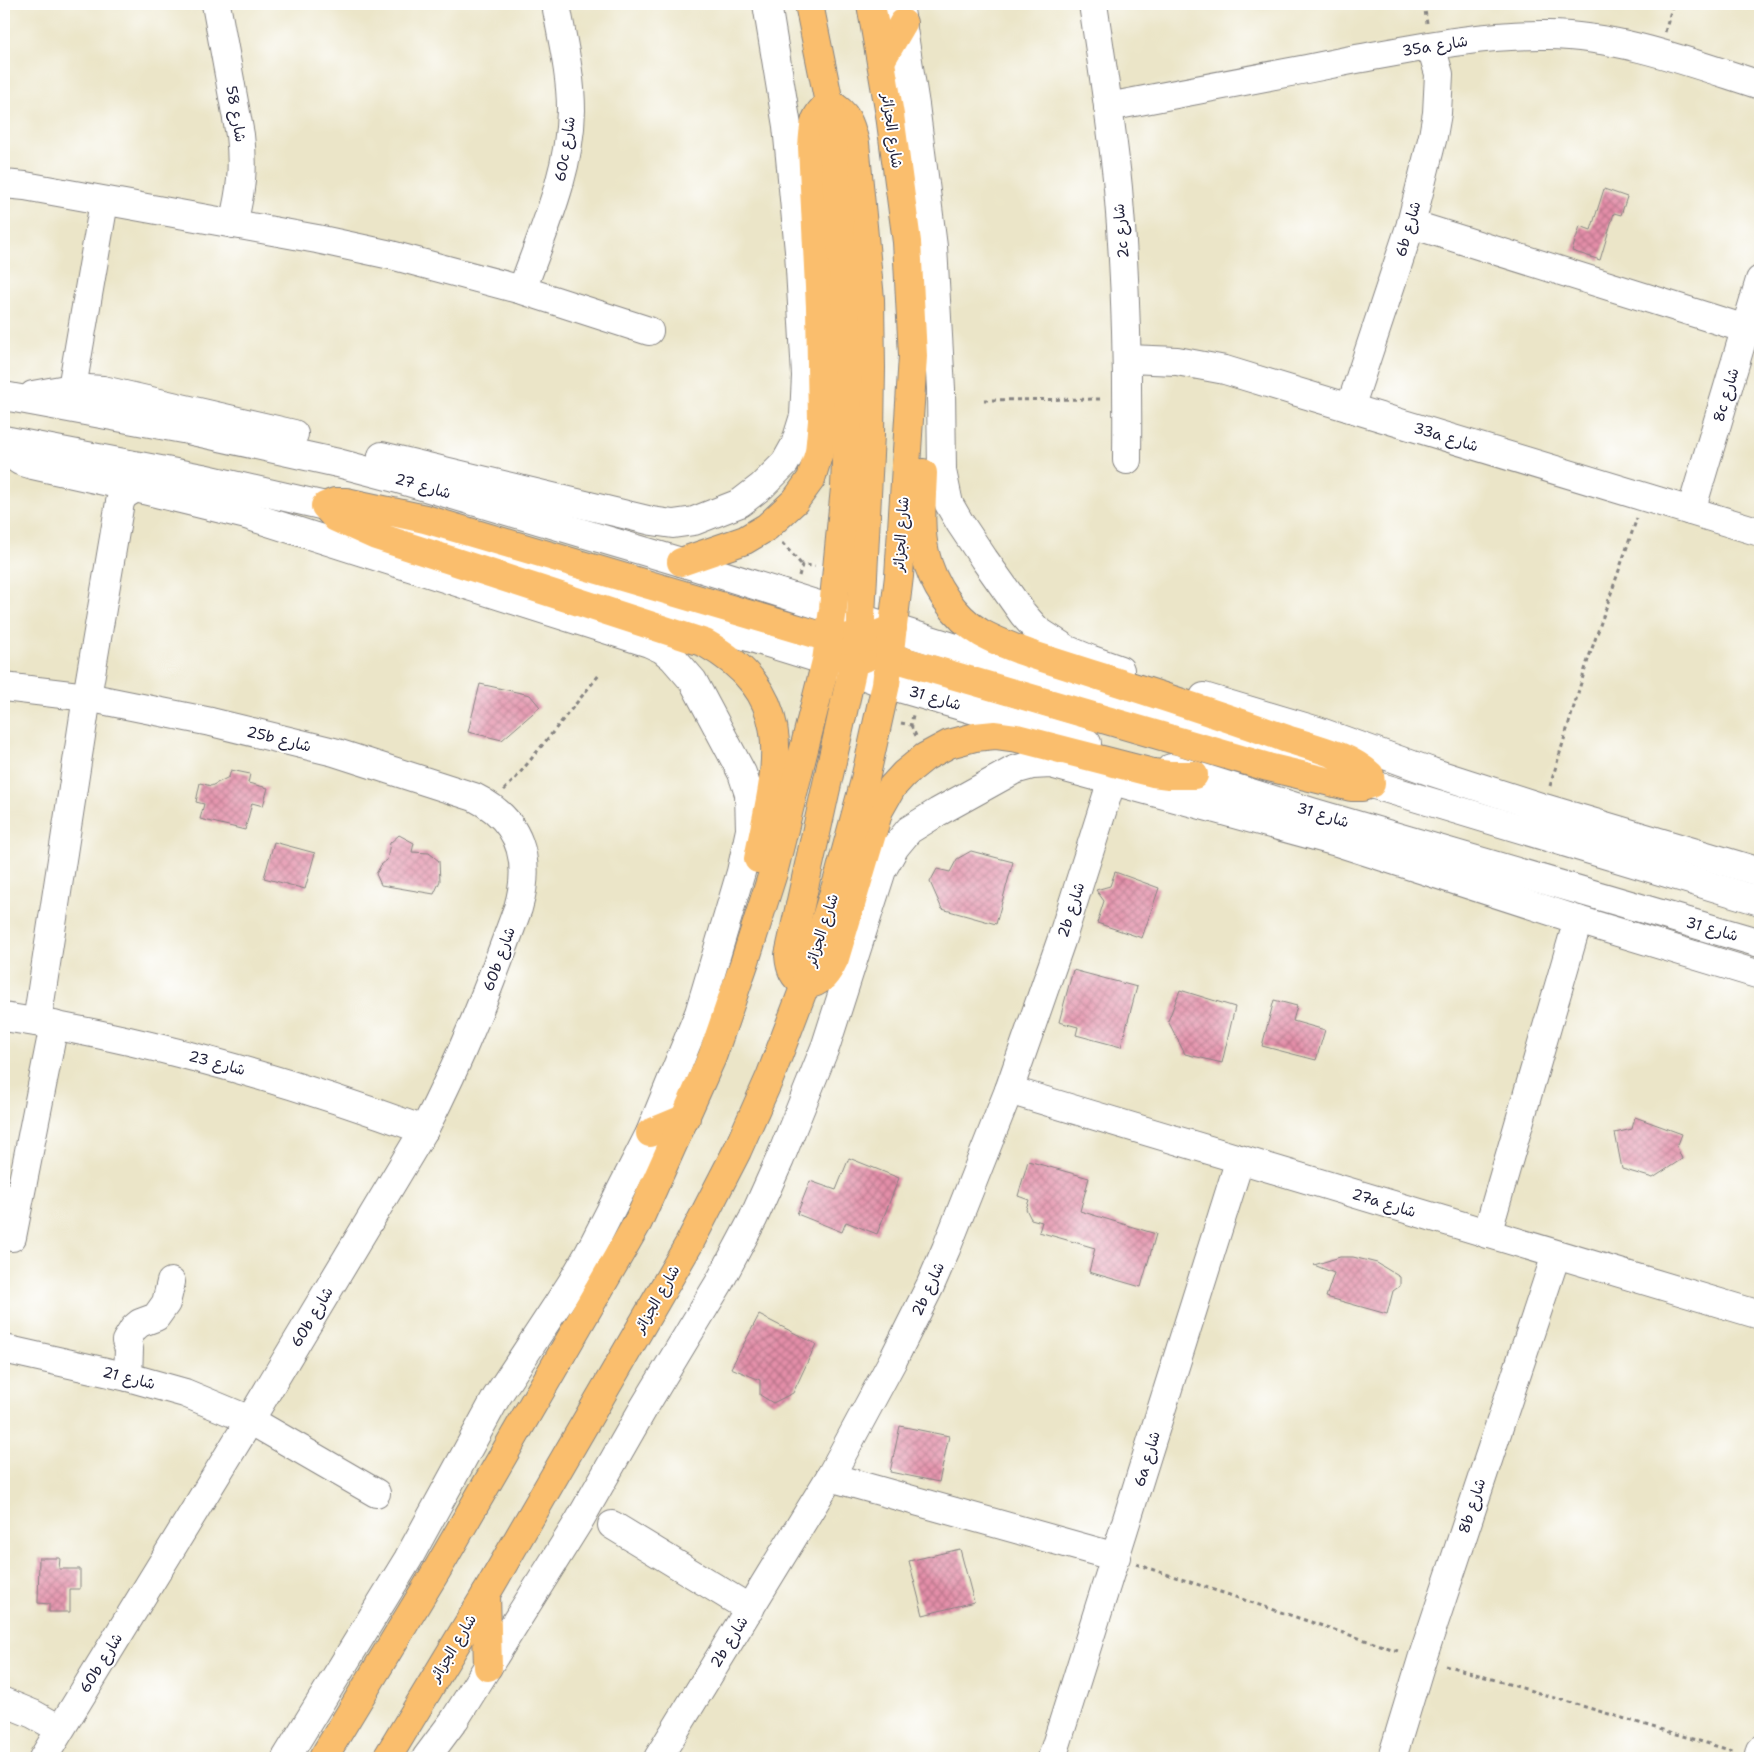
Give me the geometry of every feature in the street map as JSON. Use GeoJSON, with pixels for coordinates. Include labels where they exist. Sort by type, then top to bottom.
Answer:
{"type":"FeatureCollection","features":[{"type":"Feature","properties":{"kind":"main road"},"geometry":{"type":"LineString","coordinates":[[809,4],[829,104],[845,301],[848,368],[845,488],[833,609],[849,647],[886,684]]}},
{"type":"Feature","properties":{"kind":"main road","name":"شارع الجزائر"},"geometry":{"type":"LineString","coordinates":[[387,1758],[486,1594],[689,1244],[737,1150],[770,1077],[805,985],[840,874],[864,784],[886,684],[899,576],[913,356],[907,242],[882,59],[871,4]]}},
{"type":"Feature","properties":{"kind":"main road"},"geometry":{"type":"LineString","coordinates":[[882,59],[901,13]]}},
{"type":"Feature","properties":{"kind":"main road"},"geometry":{"type":"LineString","coordinates":[[681,562],[745,540],[767,527],[795,501],[811,479],[819,452],[822,421],[820,307],[812,147],[814,125],[818,113],[829,104]]}},
{"type":"Feature","properties":{"kind":"main road"},"geometry":{"type":"LineString","coordinates":[[829,104],[841,110],[851,128],[854,143],[870,300],[870,434],[849,647],[791,945],[790,967],[795,978],[805,985],[813,984],[823,978],[835,958],[879,810],[892,787],[904,774],[925,757],[949,744],[974,737],[995,735],[1017,738],[1153,774],[1169,776],[1194,775]]}},
{"type":"Feature","properties":{"kind":"main road"},"geometry":{"type":"LineString","coordinates":[[849,647],[890,655],[1268,767],[1351,787],[1362,787],[1371,784],[1370,775],[1362,767],[1349,760],[1030,654],[979,632],[961,616],[941,592],[930,570],[925,552],[922,524],[924,396],[913,356]]}},
{"type":"Feature","properties":{"kind":"main road"},"geometry":{"type":"LineString","coordinates":[[325,506],[336,518],[376,536],[705,642],[726,654],[744,670],[759,689],[770,710],[777,750],[774,778],[747,913],[745,961]]}},
{"type":"Feature","properties":{"kind":"main road"},"geometry":{"type":"LineString","coordinates":[[323,1758],[438,1570],[638,1222],[712,1057],[849,647],[893,628]]}},
{"type":"Feature","properties":{"kind":"main road"},"geometry":{"type":"LineString","coordinates":[[650,1133],[686,1118]]}},
{"type":"Feature","properties":{"kind":"main road"},"geometry":{"type":"LineString","coordinates":[[486,1594],[488,1667]]}},
{"type":"Feature","properties":{"kind":"street","name":"شارع 58"},"geometry":{"type":"LineString","coordinates":[[216,4],[242,153],[241,190],[233,224]]}},
{"type":"Feature","properties":{"kind":"street","name":"60c شارع"},"geometry":{"type":"LineString","coordinates":[[522,290],[559,187],[566,162],[570,135],[570,82],[556,4]]}},
{"type":"Feature","properties":{"kind":"street"},"geometry":{"type":"LineString","coordinates":[[10,396],[72,388],[103,390],[134,396],[652,521],[673,524],[694,521],[740,503],[762,486],[785,463],[795,445],[804,416],[806,376],[799,251],[787,126],[767,4]]}},
{"type":"Feature","properties":{"kind":"street","name":"2c شارع"},"geometry":{"type":"LineString","coordinates":[[1092,4],[1118,186],[1128,359],[1127,460]]}},
{"type":"Feature","properties":{"kind":"street"},"geometry":{"type":"LineString","coordinates":[[901,13],[924,167],[932,247],[939,334],[944,487],[949,504],[960,523],[1023,614],[1037,630],[1052,641],[1092,660],[1214,700],[1318,731],[1432,772],[1544,808],[1760,872]]}},
{"type":"Feature","properties":{"kind":"street","name":"35a شارع"},"geometry":{"type":"LineString","coordinates":[[1108,107],[1431,46],[1494,36],[1549,35],[1604,40],[1659,53],[1760,85]]}},
{"type":"Feature","properties":{"kind":"street","name":"6b شارع"},"geometry":{"type":"LineString","coordinates":[[1350,408],[1411,224],[1438,113],[1439,74],[1431,46]]}},
{"type":"Feature","properties":{"kind":"street"},"geometry":{"type":"LineString","coordinates":[[4,184],[25,186],[104,202],[318,239],[391,255],[522,290],[649,332]]}},
{"type":"Feature","properties":{"kind":"street"},"geometry":{"type":"LineString","coordinates":[[72,388],[104,202]]}},
{"type":"Feature","properties":{"kind":"street"},"geometry":{"type":"LineString","coordinates":[[1411,224],[1746,329]]}},
{"type":"Feature","properties":{"kind":"street","name":"8c شارع"},"geometry":{"type":"LineString","coordinates":[[1691,511],[1760,280]]}},
{"type":"Feature","properties":{"kind":"street","name":"33a شارع"},"geometry":{"type":"LineString","coordinates":[[1128,359],[1177,361],[1225,370],[1760,532]]}},
{"type":"Feature","properties":{"kind":"street","name":"شارع 27"},"geometry":{"type":"LineString","coordinates":[[10,396],[188,430],[338,463],[396,478],[833,609]]}},
{"type":"Feature","properties":{"kind":"street"},"geometry":{"type":"LineString","coordinates":[[4,440],[202,478],[325,506],[849,647]]}},
{"type":"Feature","properties":{"kind":"street"},"geometry":{"type":"LineString","coordinates":[[4,450],[20,461],[33,465],[246,515],[640,640],[662,649],[684,669],[692,681],[742,773],[749,794],[750,830],[741,872],[699,1013],[650,1133],[589,1253],[571,1284],[496,1398],[408,1559],[286,1758]]}},
{"type":"Feature","properties":{"kind":"street"},"geometry":{"type":"LineString","coordinates":[[370,453],[396,478]]}},
{"type":"Feature","properties":{"kind":"street"},"geometry":{"type":"LineString","coordinates":[[172,497],[202,478]]}},
{"type":"Feature","properties":{"kind":"street"},"geometry":{"type":"LineString","coordinates":[[12,1237],[46,1024],[87,697],[120,502],[124,495],[136,488]]}},
{"type":"Feature","properties":{"kind":"street"},"geometry":{"type":"LineString","coordinates":[[893,628],[1371,784],[1760,901]]}},
{"type":"Feature","properties":{"kind":"street","name":"شارع 31"},"geometry":{"type":"LineString","coordinates":[[886,684],[1312,812],[1760,943]]}},
{"type":"Feature","properties":{"kind":"street","name":"25b شارع"},"geometry":{"type":"LineString","coordinates":[[4,687],[87,697],[211,722],[334,752],[474,797],[489,804],[505,818],[516,835],[522,852]]}},
{"type":"Feature","properties":{"kind":"street"},"geometry":{"type":"LineString","coordinates":[[426,1758],[455,1719],[579,1521],[643,1409],[719,1283],[753,1218],[780,1159],[826,1045],[882,870],[895,847],[909,830],[938,812],[1014,770],[1032,765],[1051,764],[1337,842],[1578,920],[1760,975]]}},
{"type":"Feature","properties":{"kind":"street","name":"2b شارع"},"geometry":{"type":"LineString","coordinates":[[658,1758],[830,1477],[893,1360],[930,1286],[1009,1090],[1061,941],[1112,780]]}},
{"type":"Feature","properties":{"kind":"street"},"geometry":{"type":"LineString","coordinates":[[1312,812],[1337,842]]}},
{"type":"Feature","properties":{"kind":"street","name":"60b شارع"},"geometry":{"type":"LineString","coordinates":[[43,1758],[250,1420],[424,1130],[449,1083],[474,1026],[518,908],[523,890],[525,871],[522,852]]}},
{"type":"Feature","properties":{"kind":"street"},"geometry":{"type":"LineString","coordinates":[[1487,1234],[1578,920]]}},
{"type":"Feature","properties":{"kind":"street","name":"شارع 23"},"geometry":{"type":"LineString","coordinates":[[4,1017],[130,1040],[232,1066],[334,1098],[424,1130]]}},
{"type":"Feature","properties":{"kind":"street","name":"27a شارع"},"geometry":{"type":"LineString","coordinates":[[1009,1090],[1760,1316]]}},
{"type":"Feature","properties":{"kind":"street","name":"6a شارع"},"geometry":{"type":"LineString","coordinates":[[1052,1758],[1240,1160]]}},
{"type":"Feature","properties":{"kind":"street","name":"8b شارع"},"geometry":{"type":"LineString","coordinates":[[1392,1758],[1422,1659],[1556,1255]]}},
{"type":"Feature","properties":{"kind":"street"},"geometry":{"type":"LineString","coordinates":[[128,1377],[129,1349],[126,1341],[134,1328],[140,1323],[156,1317],[166,1303],[171,1282]]}},
{"type":"Feature","properties":{"kind":"street","name":"شارع 21"},"geometry":{"type":"LineString","coordinates":[[4,1349],[128,1377],[186,1393],[250,1420],[376,1493]]}},
{"type":"Feature","properties":{"kind":"street"},"geometry":{"type":"LineString","coordinates":[[830,1477],[1116,1557]]}},
{"type":"Feature","properties":{"kind":"street"},"geometry":{"type":"LineString","coordinates":[[612,1525],[750,1609]]}},
{"type":"Feature","properties":{"kind":"street"},"geometry":{"type":"LineString","coordinates":[[4,1702],[33,1714],[60,1730]]}},
{"type":"Feature","properties":{"kind":"street"},"geometry":{"type":"LineString","coordinates":[[1758,1758],[1760,1750]]}},
{"type":"Feature","properties":{"kind":"path"},"geometry":{"type":"LineString","coordinates":[[1659,53],[1673,4]]}},
{"type":"Feature","properties":{"kind":"path"},"geometry":{"type":"LineString","coordinates":[[984,400],[1128,399]]}},
{"type":"Feature","properties":{"kind":"path"},"geometry":{"type":"LineString","coordinates":[[1544,808],[1587,663],[1606,613],[1645,496]]}},
{"type":"Feature","properties":{"kind":"path"},"geometry":{"type":"LineString","coordinates":[[767,527],[802,565]]}},
{"type":"Feature","properties":{"kind":"path"},"geometry":{"type":"LineString","coordinates":[[489,804],[515,779],[599,675]]}},
{"type":"Feature","properties":{"kind":"building"},"geometry":{"type":"Polygon","coordinates":[[[1604,189],[1627,197],[1621,215],[1614,213],[1600,260],[1572,251],[1580,226],[1591,230],[1604,189]]]}},
{"type":"Feature","properties":{"kind":"building"},"geometry":{"type":"Polygon","coordinates":[[[480,684],[530,695],[540,707],[502,740],[468,732],[480,684]]]}},
{"type":"Feature","properties":{"kind":"building"},"geometry":{"type":"Polygon","coordinates":[[[231,770],[250,774],[248,783],[268,788],[263,806],[252,803],[245,830],[200,819],[204,804],[196,802],[200,783],[211,786],[229,777],[231,770]]]}},
{"type":"Feature","properties":{"kind":"building"},"geometry":{"type":"Polygon","coordinates":[[[399,835],[414,843],[412,852],[429,853],[439,861],[440,881],[434,894],[381,885],[376,874],[381,865],[387,860],[390,843],[399,835]]]}},
{"type":"Feature","properties":{"kind":"building"},"geometry":{"type":"Polygon","coordinates":[[[274,842],[315,853],[305,889],[264,878],[274,842]]]}},
{"type":"Feature","properties":{"kind":"building"},"geometry":{"type":"Polygon","coordinates":[[[971,851],[1013,862],[996,924],[942,909],[930,882],[937,869],[950,872],[957,859],[971,851]]]}},
{"type":"Feature","properties":{"kind":"building"},"geometry":{"type":"Polygon","coordinates":[[[1115,872],[1159,888],[1142,938],[1097,923],[1104,901],[1096,890],[1110,886],[1115,872]]]}},
{"type":"Feature","properties":{"kind":"building"},"geometry":{"type":"Polygon","coordinates":[[[1073,970],[1137,987],[1121,1047],[1076,1035],[1078,1027],[1059,1022],[1073,970]]]}},
{"type":"Feature","properties":{"kind":"building"},"geometry":{"type":"Polygon","coordinates":[[[1180,990],[1235,1007],[1222,1063],[1185,1054],[1168,1021],[1180,990]]]}},
{"type":"Feature","properties":{"kind":"building"},"geometry":{"type":"Polygon","coordinates":[[[1274,1000],[1297,1006],[1293,1021],[1325,1030],[1316,1060],[1262,1046],[1274,1000]]]}},
{"type":"Feature","properties":{"kind":"building"},"geometry":{"type":"Polygon","coordinates":[[[1635,1117],[1682,1134],[1677,1147],[1682,1159],[1653,1178],[1622,1169],[1615,1133],[1632,1129],[1635,1117]]]}},
{"type":"Feature","properties":{"kind":"building"},"geometry":{"type":"Polygon","coordinates":[[[849,1158],[899,1178],[877,1234],[846,1222],[842,1232],[797,1214],[810,1181],[836,1190],[849,1158]]]}},
{"type":"Feature","properties":{"kind":"building"},"geometry":{"type":"Polygon","coordinates":[[[1028,1161],[1089,1178],[1080,1211],[1156,1234],[1141,1287],[1089,1272],[1095,1248],[1039,1232],[1042,1222],[1031,1219],[1026,1209],[1029,1200],[1018,1196],[1028,1161]]]}},
{"type":"Feature","properties":{"kind":"building"},"geometry":{"type":"Polygon","coordinates":[[[1340,1257],[1353,1257],[1377,1263],[1400,1277],[1400,1286],[1393,1291],[1387,1314],[1326,1297],[1334,1273],[1314,1265],[1340,1257]]]}},
{"type":"Feature","properties":{"kind":"building"},"geometry":{"type":"Polygon","coordinates":[[[759,1315],[816,1344],[793,1393],[773,1403],[760,1395],[760,1380],[731,1368],[759,1315]]]}},
{"type":"Feature","properties":{"kind":"building"},"geometry":{"type":"Polygon","coordinates":[[[900,1426],[949,1436],[939,1482],[890,1472],[900,1426]]]}},
{"type":"Feature","properties":{"kind":"building"},"geometry":{"type":"Polygon","coordinates":[[[960,1549],[974,1602],[923,1615],[909,1561],[960,1549]]]}},
{"type":"Feature","properties":{"kind":"building"},"geometry":{"type":"Polygon","coordinates":[[[39,1558],[60,1558],[59,1569],[80,1569],[80,1589],[70,1589],[70,1612],[49,1612],[49,1604],[38,1603],[39,1558]]]}}]}
